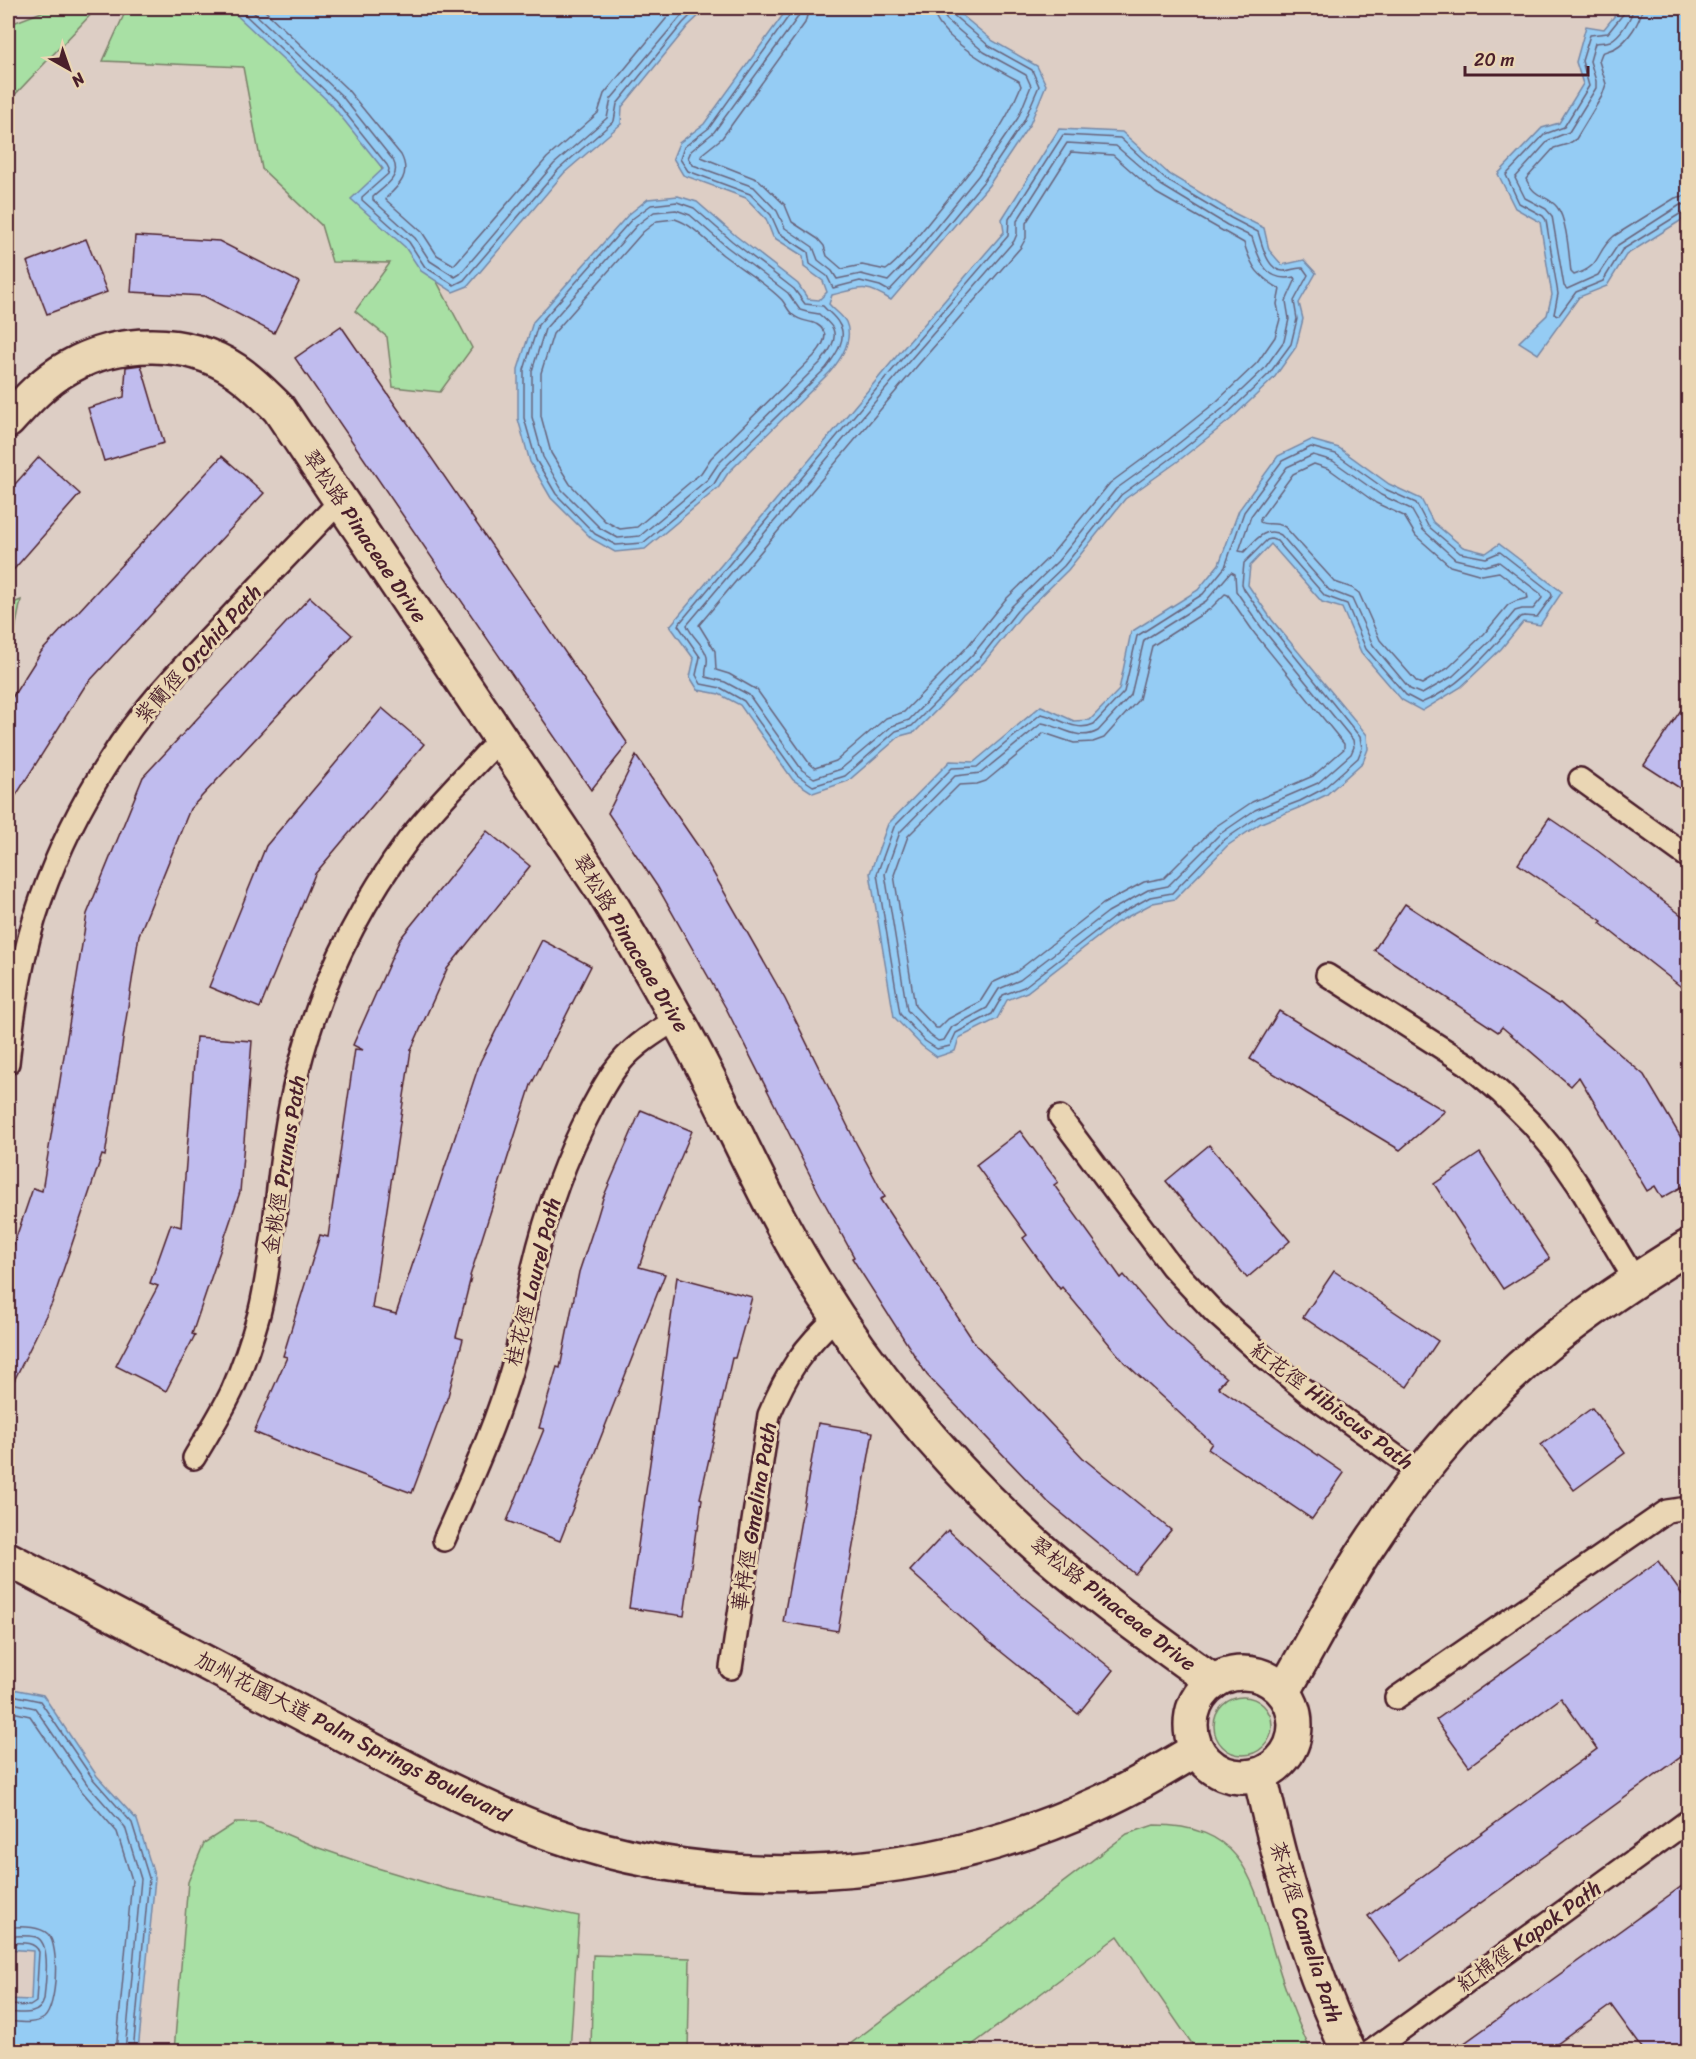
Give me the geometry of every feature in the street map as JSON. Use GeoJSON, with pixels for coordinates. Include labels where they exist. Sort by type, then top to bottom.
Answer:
{"type":"FeatureCollection","features":[{"type":"Feature","properties":{"kind":"street","name":"翠松路 Pinaceae Drive"},"geometry":{"type":"LineString","coordinates":[[8,421],[47,381],[77,363],[118,349],[145,346],[175,348],[205,356],[233,368],[258,387],[279,409],[603,891],[678,1019],[775,1213],[817,1285],[864,1353],[914,1419],[970,1481],[1029,1539],[1092,1593],[1214,1682]]}},
{"type":"Feature","properties":{"kind":"street"},"geometry":{"type":"LineString","coordinates":[[1284,1691],[1366,1549],[1421,1474],[1452,1437],[1501,1386],[1591,1310],[1689,1247]]}},
{"type":"Feature","properties":{"kind":"street","name":"加州花園大道 Palm Springs Boulevard"},"geometry":{"type":"LineString","coordinates":[[8,1559],[490,1810],[550,1833],[611,1851],[674,1864],[738,1871],[802,1872],[866,1869],[929,1859],[992,1844],[1097,1805],[1196,1750]]}},
{"type":"Feature","properties":{"kind":"street"},"geometry":{"type":"LineString","coordinates":[[1250,1673],[1269,1679],[1284,1691],[1293,1709],[1296,1729],[1290,1749],[1278,1765],[1260,1775],[1242,1778],[1223,1774],[1207,1765],[1196,1750],[1191,1731],[1191,1713],[1200,1695],[1214,1682],[1231,1674],[1250,1673]]}},
{"type":"Feature","properties":{"kind":"street","name":"茶花徑 Camelia Path"},"geometry":{"type":"LineString","coordinates":[[1260,1775],[1275,1843],[1294,1908],[1315,1972],[1349,2052]]}},
{"type":"Feature","properties":{"kind":"lane","name":"紫蘭徑 Orchid Path"},"geometry":{"type":"LineString","coordinates":[[8,1063],[15,1000],[26,949],[41,900],[82,804],[115,751],[173,677],[341,500]]}},
{"type":"Feature","properties":{"kind":"lane","name":"金桃徑 Prunus Path"},"geometry":{"type":"LineString","coordinates":[[194,1458],[232,1390],[260,1312],[268,1271],[287,1122],[304,1050],[332,972],[354,925],[380,880],[410,838],[501,738]]}},
{"type":"Feature","properties":{"kind":"lane"},"geometry":{"type":"LineString","coordinates":[[1580,780],[1689,857]]}},
{"type":"Feature","properties":{"kind":"lane"},"geometry":{"type":"LineString","coordinates":[[1327,975],[1467,1064],[1501,1093],[1532,1124],[1557,1154],[1579,1186],[1635,1280]]}},
{"type":"Feature","properties":{"kind":"lane","name":"桂花徑 Laurel Path"},"geometry":{"type":"LineString","coordinates":[[444,1540],[500,1407],[514,1361],[533,1269],[545,1225],[559,1181],[581,1130],[606,1080],[620,1062],[636,1047],[678,1019]]}},
{"type":"Feature","properties":{"kind":"lane","name":"紅花徑 Hibiscus Path"},"geometry":{"type":"LineString","coordinates":[[1060,1117],[1171,1266],[1215,1313],[1308,1393],[1421,1474]]}},
{"type":"Feature","properties":{"kind":"lane","name":"華梓徑 Gmelina Path"},"geometry":{"type":"LineString","coordinates":[[731,1668],[769,1415],[778,1392],[805,1348],[838,1316]]}},
{"type":"Feature","properties":{"kind":"lane"},"geometry":{"type":"LineString","coordinates":[[1396,1698],[1667,1510],[1689,1508]]}},
{"type":"Feature","properties":{"kind":"lane","name":"紅棉徑 Kapok Path"},"geometry":{"type":"LineString","coordinates":[[1370,2052],[1689,1821]]}},
{"type":"Feature","properties":{"kind":"green space"},"geometry":{"type":"Polygon","coordinates":[[[52,8],[97,8],[8,102],[8,25],[52,8]]]}},
{"type":"Feature","properties":{"kind":"green space"},"geometry":{"type":"Polygon","coordinates":[[[127,8],[242,8],[353,101],[399,210],[472,348],[440,392],[393,387],[387,337],[355,311],[390,263],[332,262],[321,225],[262,169],[243,67],[103,61],[127,8]]]}},
{"type":"Feature","properties":{"kind":"green space"},"geometry":{"type":"Polygon","coordinates":[[[21,600],[12,645],[8,647],[8,605],[21,600]]]}},
{"type":"Feature","properties":{"kind":"green space"},"geometry":{"type":"Polygon","coordinates":[[[1237,1697],[1249,1697],[1264,1705],[1272,1720],[1272,1732],[1264,1747],[1249,1755],[1237,1755],[1222,1747],[1214,1732],[1214,1720],[1222,1705],[1237,1697]]]}},
{"type":"Feature","properties":{"kind":"green space"},"geometry":{"type":"Polygon","coordinates":[[[235,1823],[260,1823],[316,1847],[447,1889],[579,1916],[570,2051],[174,2051],[188,1882],[204,1843],[235,1823]]]}},
{"type":"Feature","properties":{"kind":"green space"},"geometry":{"type":"Polygon","coordinates":[[[1154,1825],[1184,1828],[1208,1835],[1226,1846],[1240,1862],[1251,1880],[1286,1990],[1311,2051],[1197,2051],[1118,1936],[964,2051],[841,2051],[1127,1834],[1154,1825]]]}},
{"type":"Feature","properties":{"kind":"green space"},"geometry":{"type":"Polygon","coordinates":[[[593,1955],[690,1958],[688,2051],[591,2051],[593,1955]]]}},
{"type":"Feature","properties":{"kind":"water"},"geometry":{"type":"Polygon","coordinates":[[[229,8],[707,8],[688,26],[622,107],[621,124],[564,173],[468,286],[453,292],[421,271],[405,247],[351,199],[383,169],[331,104],[229,8]]]}},
{"type":"Feature","properties":{"kind":"water"},"geometry":{"type":"Polygon","coordinates":[[[788,8],[953,8],[993,41],[1037,66],[1046,85],[1030,124],[989,185],[891,300],[875,291],[862,288],[832,295],[829,304],[846,322],[848,336],[842,355],[830,372],[728,473],[719,487],[645,549],[615,552],[592,539],[551,498],[530,462],[518,419],[518,369],[533,322],[628,215],[648,199],[678,196],[697,202],[736,236],[798,284],[808,299],[819,300],[827,292],[823,281],[804,267],[803,256],[773,237],[766,219],[746,198],[683,175],[673,158],[679,143],[704,124],[788,8]]]}},
{"type":"Feature","properties":{"kind":"water"},"geometry":{"type":"Polygon","coordinates":[[[1621,8],[1688,8],[1688,216],[1626,255],[1607,286],[1579,297],[1538,354],[1519,342],[1547,315],[1552,295],[1540,222],[1515,208],[1498,174],[1542,128],[1559,123],[1583,84],[1576,62],[1586,26],[1604,29],[1621,8]]]}},
{"type":"Feature","properties":{"kind":"water"},"geometry":{"type":"Polygon","coordinates":[[[1059,129],[1122,132],[1169,174],[1264,228],[1269,250],[1282,265],[1304,260],[1316,273],[1299,303],[1303,319],[1296,347],[1274,378],[1231,419],[1125,499],[1068,570],[1022,615],[984,662],[915,732],[900,736],[848,781],[813,793],[793,780],[740,705],[719,694],[698,690],[690,677],[694,659],[670,626],[1004,232],[1002,219],[1059,129]]]}},
{"type":"Feature","properties":{"kind":"water"},"geometry":{"type":"Polygon","coordinates":[[[1311,440],[1339,448],[1389,484],[1421,499],[1433,522],[1463,547],[1486,553],[1499,544],[1562,592],[1540,625],[1523,622],[1501,649],[1461,687],[1422,711],[1402,700],[1361,652],[1342,608],[1322,602],[1271,544],[1250,566],[1248,585],[1272,620],[1367,735],[1368,749],[1363,762],[1326,795],[1261,823],[1227,846],[1175,899],[1153,903],[1116,923],[1027,992],[1007,1000],[997,1019],[959,1038],[955,1051],[937,1057],[922,1046],[894,1017],[870,873],[888,824],[950,761],[974,762],[1041,706],[1074,721],[1090,720],[1119,690],[1131,632],[1198,590],[1219,564],[1239,510],[1278,456],[1311,440]]]}},
{"type":"Feature","properties":{"kind":"water"},"geometry":{"type":"Polygon","coordinates":[[[8,1688],[43,1695],[97,1776],[137,1820],[155,1878],[138,2051],[8,2051],[8,1999],[31,2000],[33,1951],[8,1949],[8,1688]]]}},
{"type":"Feature","properties":{"kind":"building"},"geometry":{"type":"Polygon","coordinates":[[[135,236],[219,241],[299,282],[274,333],[204,296],[131,292],[135,236]]]}},
{"type":"Feature","properties":{"kind":"building"},"geometry":{"type":"Polygon","coordinates":[[[86,239],[107,292],[47,314],[27,262],[86,239]]]}},
{"type":"Feature","properties":{"kind":"building"},"geometry":{"type":"Polygon","coordinates":[[[341,326],[628,744],[591,790],[295,358],[341,326]]]}},
{"type":"Feature","properties":{"kind":"building"},"geometry":{"type":"Polygon","coordinates":[[[141,365],[164,443],[104,461],[88,408],[124,397],[126,367],[141,365]]]}},
{"type":"Feature","properties":{"kind":"building"},"geometry":{"type":"Polygon","coordinates":[[[222,456],[264,493],[85,686],[8,808],[8,704],[41,652],[222,456]]]}},
{"type":"Feature","properties":{"kind":"building"},"geometry":{"type":"Polygon","coordinates":[[[39,457],[80,494],[8,576],[8,492],[39,457]]]}},
{"type":"Feature","properties":{"kind":"building"},"geometry":{"type":"Polygon","coordinates":[[[310,597],[352,635],[190,809],[139,935],[105,1156],[102,1155],[52,1303],[8,1393],[8,1261],[33,1188],[42,1191],[87,914],[143,777],[310,597]]]}},
{"type":"Feature","properties":{"kind":"building"},"geometry":{"type":"Polygon","coordinates":[[[1689,698],[1689,794],[1644,765],[1689,698]]]}},
{"type":"Feature","properties":{"kind":"building"},"geometry":{"type":"Polygon","coordinates":[[[382,708],[424,744],[315,874],[260,1008],[209,987],[266,846],[382,708]]]}},
{"type":"Feature","properties":{"kind":"building"},"geometry":{"type":"Polygon","coordinates":[[[636,756],[698,846],[785,999],[885,1197],[880,1199],[976,1345],[1084,1459],[1171,1530],[1135,1574],[1048,1502],[927,1375],[852,1258],[854,1257],[818,1191],[727,1010],[657,886],[608,813],[636,756]]]}},
{"type":"Feature","properties":{"kind":"building"},"geometry":{"type":"Polygon","coordinates":[[[1549,818],[1598,851],[1689,921],[1689,993],[1600,923],[1602,921],[1518,864],[1549,818]]]}},
{"type":"Feature","properties":{"kind":"building"},"geometry":{"type":"Polygon","coordinates":[[[487,831],[530,866],[447,969],[411,1050],[372,1308],[396,1314],[480,1062],[542,940],[591,966],[531,1085],[470,1276],[456,1337],[463,1339],[448,1396],[412,1493],[305,1454],[254,1432],[287,1357],[283,1356],[320,1235],[328,1237],[355,1049],[363,1050],[353,1045],[400,939],[487,831]]]}},
{"type":"Feature","properties":{"kind":"building"},"geometry":{"type":"Polygon","coordinates":[[[1405,904],[1558,1004],[1560,1003],[1644,1075],[1689,1151],[1689,1183],[1662,1198],[1655,1186],[1647,1191],[1579,1077],[1571,1086],[1502,1027],[1498,1032],[1374,950],[1405,904]]]}},
{"type":"Feature","properties":{"kind":"building"},"geometry":{"type":"Polygon","coordinates":[[[1279,1011],[1445,1111],[1400,1150],[1250,1059],[1279,1011]]]}},
{"type":"Feature","properties":{"kind":"building"},"geometry":{"type":"Polygon","coordinates":[[[196,1037],[252,1041],[240,1192],[192,1334],[195,1335],[166,1391],[116,1366],[158,1286],[150,1283],[171,1224],[181,1227],[196,1037]]]}},
{"type":"Feature","properties":{"kind":"building"},"geometry":{"type":"Polygon","coordinates":[[[641,1110],[692,1131],[657,1214],[639,1267],[665,1274],[560,1541],[507,1521],[544,1429],[539,1428],[557,1367],[560,1368],[579,1272],[603,1198],[641,1110]]]}},
{"type":"Feature","properties":{"kind":"building"},"geometry":{"type":"Polygon","coordinates":[[[1020,1131],[1058,1182],[1054,1185],[1121,1278],[1124,1275],[1166,1325],[1226,1378],[1218,1387],[1344,1473],[1312,1519],[1208,1449],[1212,1443],[1124,1362],[1062,1287],[1060,1289],[1023,1238],[1027,1235],[976,1165],[1020,1131]]]}},
{"type":"Feature","properties":{"kind":"building"},"geometry":{"type":"Polygon","coordinates":[[[1209,1145],[1290,1241],[1247,1278],[1166,1181],[1209,1145]]]}},
{"type":"Feature","properties":{"kind":"building"},"geometry":{"type":"Polygon","coordinates":[[[1480,1153],[1550,1259],[1503,1289],[1434,1184],[1480,1153]]]}},
{"type":"Feature","properties":{"kind":"building"},"geometry":{"type":"Polygon","coordinates":[[[1334,1271],[1438,1341],[1407,1387],[1303,1317],[1334,1271]]]}},
{"type":"Feature","properties":{"kind":"building"},"geometry":{"type":"Polygon","coordinates":[[[677,1277],[752,1297],[735,1358],[732,1358],[700,1498],[702,1499],[698,1530],[696,1530],[684,1616],[629,1608],[677,1277]]]}},
{"type":"Feature","properties":{"kind":"building"},"geometry":{"type":"Polygon","coordinates":[[[1592,1408],[1625,1453],[1574,1490],[1541,1445],[1592,1408]]]}},
{"type":"Feature","properties":{"kind":"building"},"geometry":{"type":"Polygon","coordinates":[[[818,1423],[873,1432],[838,1631],[783,1622],[818,1423]]]}},
{"type":"Feature","properties":{"kind":"building"},"geometry":{"type":"Polygon","coordinates":[[[948,1530],[1018,1593],[1113,1670],[1078,1714],[989,1642],[910,1571],[948,1530]]]}},
{"type":"Feature","properties":{"kind":"building"},"geometry":{"type":"Polygon","coordinates":[[[1658,1561],[1689,1604],[1689,1751],[1401,1961],[1368,1916],[1597,1749],[1561,1698],[1469,1766],[1436,1720],[1658,1561]]]}},
{"type":"Feature","properties":{"kind":"building"},"geometry":{"type":"Polygon","coordinates":[[[1689,1881],[1689,2052],[1645,2052],[1611,2005],[1546,2052],[1452,2052],[1689,1881]]]}}]}
